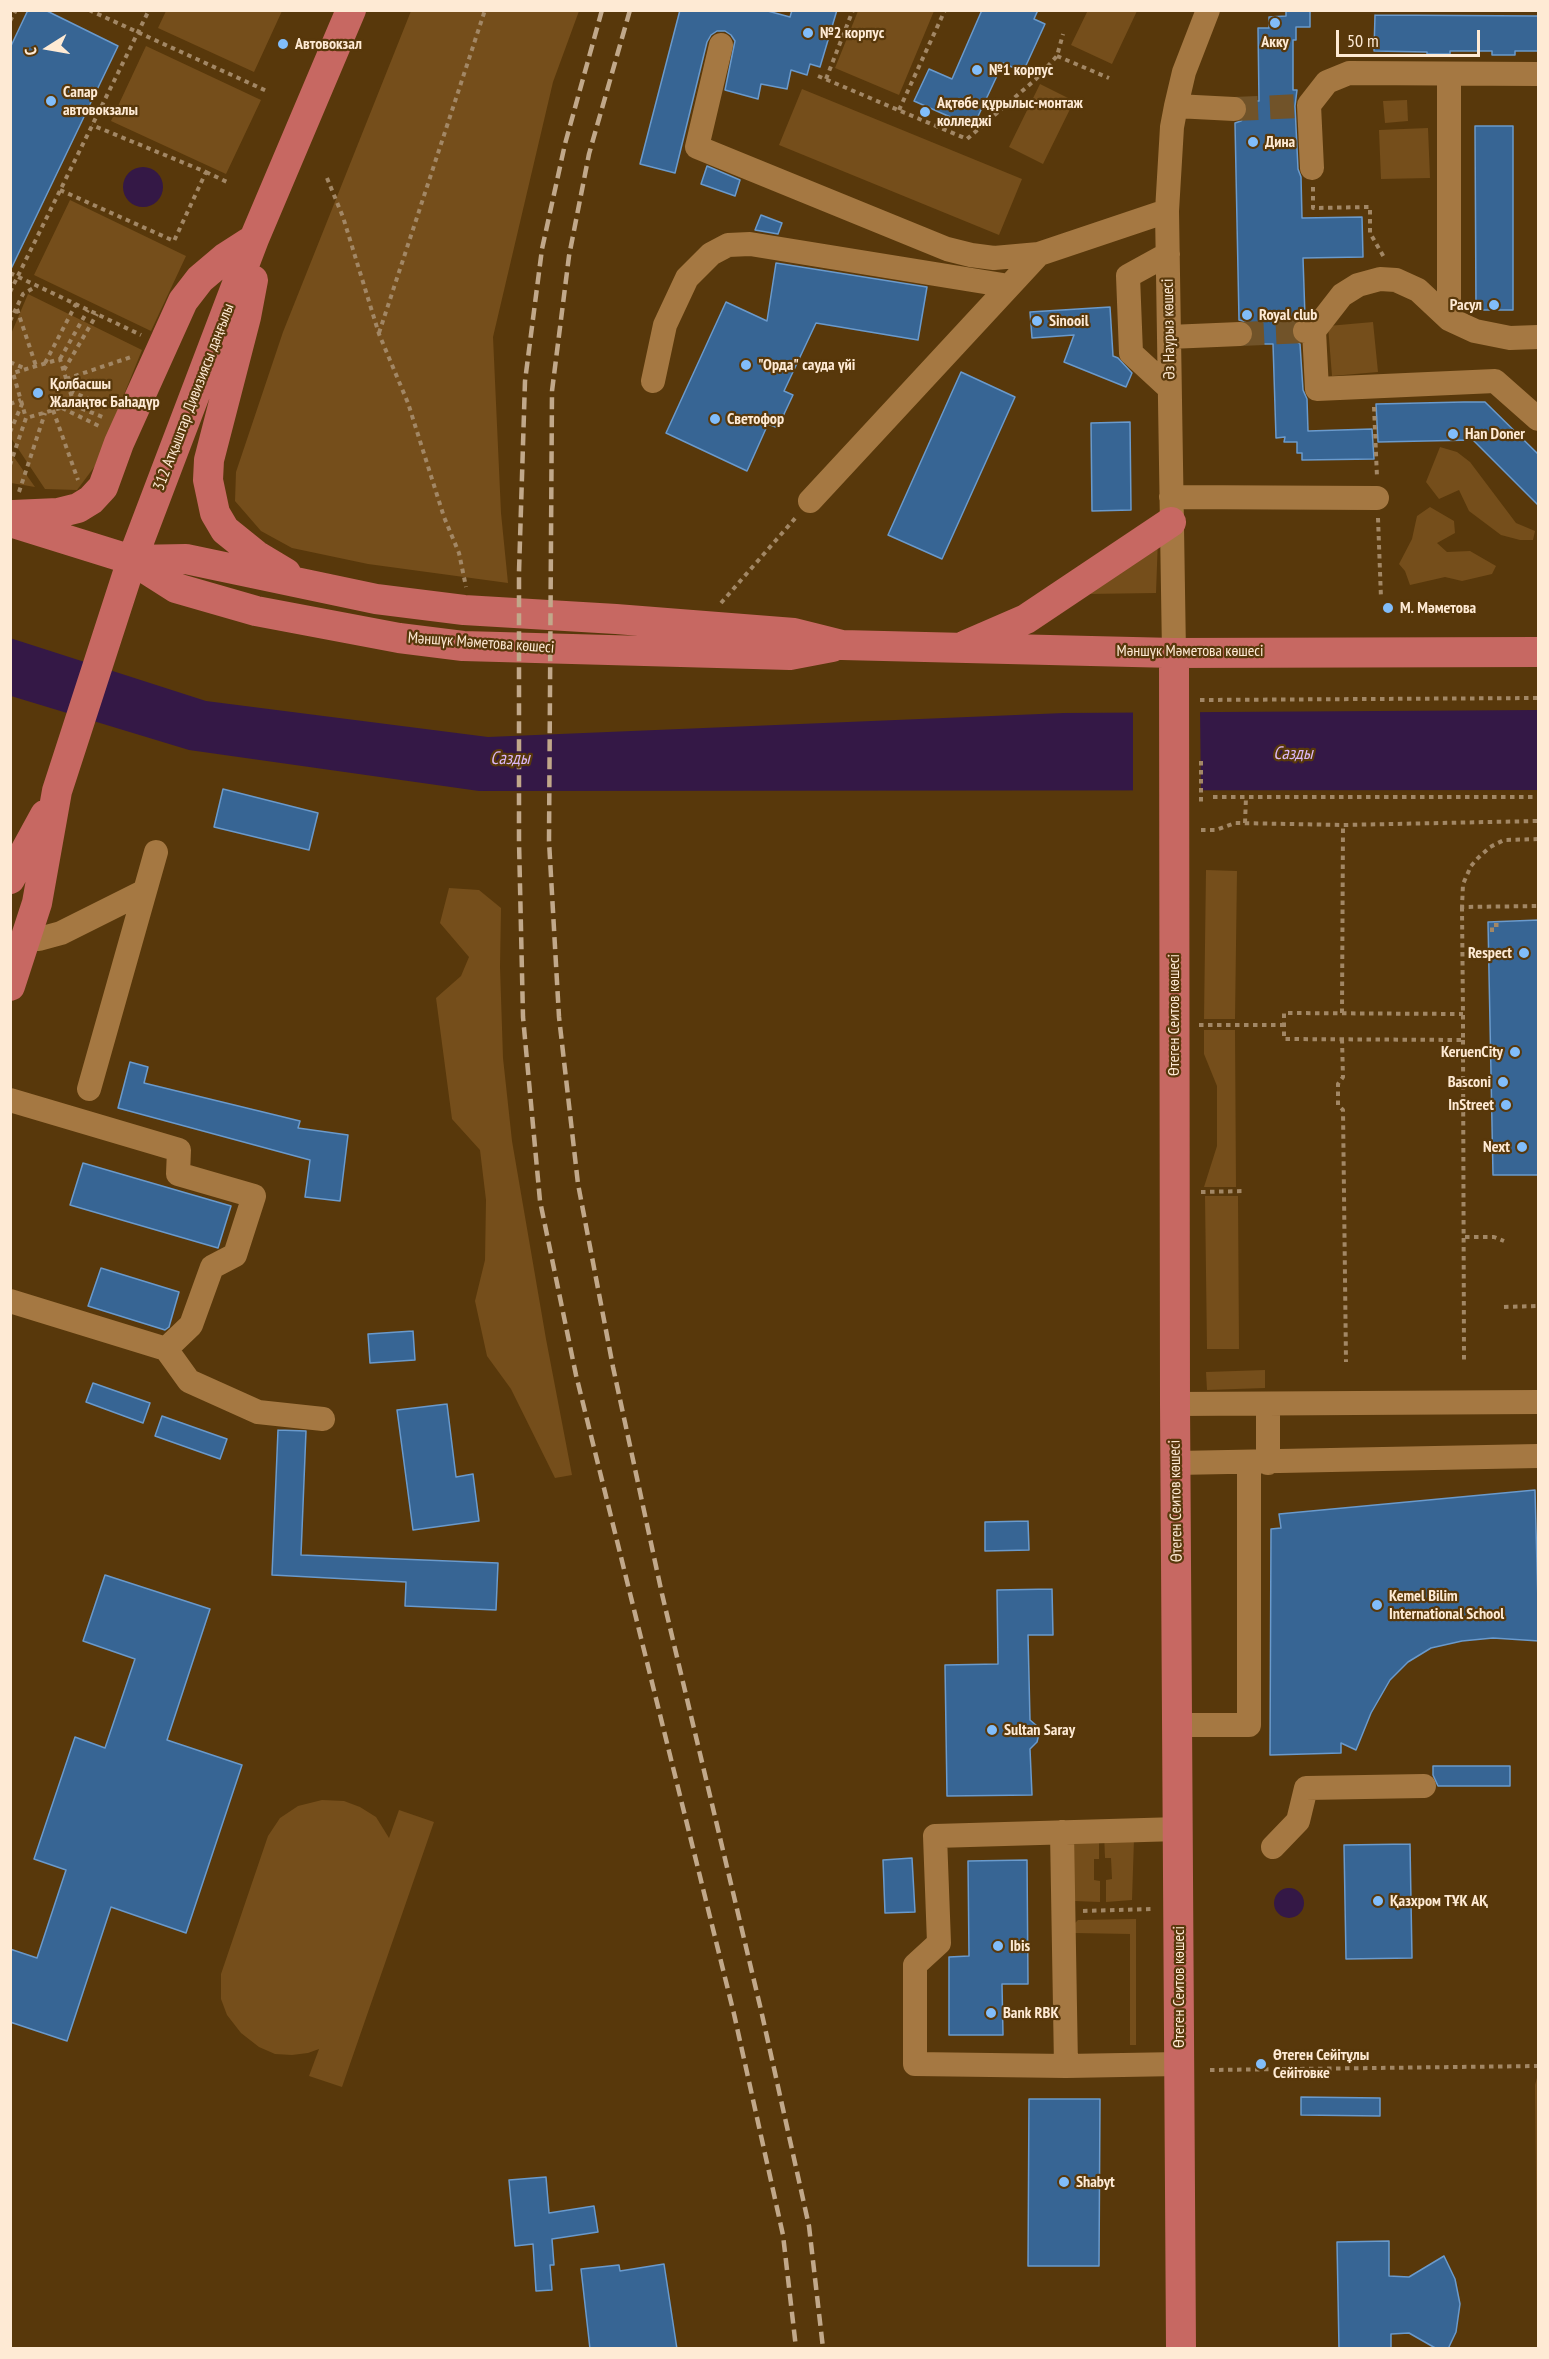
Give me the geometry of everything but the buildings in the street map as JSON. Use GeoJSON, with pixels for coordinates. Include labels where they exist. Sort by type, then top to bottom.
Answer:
{"type":"FeatureCollection","features":[{"type":"Feature","properties":{"kind":"main road","name":"312 Атқыштар Дивизиясы даңғылы"},"geometry":{"type":"LineString","coordinates":[[10,986],[37,903],[57,791],[132,560],[254,238],[351,10]]}},
{"type":"Feature","properties":{"kind":"main road"},"geometry":{"type":"LineString","coordinates":[[13,510],[58,513],[78,508],[91,500],[103,487],[119,443],[183,301],[200,279],[254,238]]}},
{"type":"Feature","properties":{"kind":"main road"},"geometry":{"type":"LineString","coordinates":[[254,238],[253,278],[246,316],[209,460],[210,497],[215,513],[225,530],[256,555],[306,585]]}},
{"type":"Feature","properties":{"kind":"main road"},"geometry":{"type":"LineString","coordinates":[[958,649],[1026,619],[1171,509]]}},
{"type":"Feature","properties":{"kind":"main road","name":"Мәншүк Мәметова көшесі"},"geometry":{"type":"LineString","coordinates":[[13,510],[132,560],[176,588],[256,611],[399,638],[463,646],[790,655],[842,645]]}},
{"type":"Feature","properties":{"kind":"main road","name":"Мәншүк Мәметова көшесі"},"geometry":{"type":"LineString","coordinates":[[132,560],[186,559],[376,599],[464,610],[794,633],[842,645],[1174,653],[1539,652]]}},
{"type":"Feature","properties":{"kind":"main road","name":"Өтеген Сеитов көшесі"},"geometry":{"type":"LineString","coordinates":[[1174,653],[1187,700],[1174,805],[1181,2349]]}},
{"type":"Feature","properties":{"kind":"main road","name":"312 Атқыштар Дивизиясы даңғылы"},"geometry":{"type":"LineString","coordinates":[[10,879],[57,791]]}},
{"type":"Feature","properties":{"kind":"street","name":"Әз Наурыз көшесі"},"geometry":{"type":"LineString","coordinates":[[1174,653],[1167,211],[1172,127],[1176,106],[1184,72],[1208,10]]}},
{"type":"Feature","properties":{"kind":"street"},"geometry":{"type":"LineString","coordinates":[[721,45],[697,147],[946,249],[994,258],[1039,254],[1167,211]]}},
{"type":"Feature","properties":{"kind":"street"},"geometry":{"type":"LineString","coordinates":[[1312,168],[1305,105],[1327,82],[1348,73],[1539,74]]}},
{"type":"Feature","properties":{"kind":"street"},"geometry":{"type":"LineString","coordinates":[[1449,74],[1449,319]]}},
{"type":"Feature","properties":{"kind":"street"},"geometry":{"type":"LineString","coordinates":[[1176,106],[1234,109]]}},
{"type":"Feature","properties":{"kind":"street"},"geometry":{"type":"LineString","coordinates":[[653,381],[665,325],[687,278],[711,254],[728,245],[750,244],[1009,286]]}},
{"type":"Feature","properties":{"kind":"street"},"geometry":{"type":"LineString","coordinates":[[810,501],[1039,254]]}},
{"type":"Feature","properties":{"kind":"street"},"geometry":{"type":"LineString","coordinates":[[1168,254],[1128,276],[1131,353],[1169,388]]}},
{"type":"Feature","properties":{"kind":"street"},"geometry":{"type":"LineString","coordinates":[[1539,337],[1510,338],[1475,331],[1449,319],[1418,290],[1396,280],[1380,279],[1358,285],[1342,295],[1310,331],[1317,389],[1495,381],[1539,419]]}},
{"type":"Feature","properties":{"kind":"street"},"geometry":{"type":"LineString","coordinates":[[1169,337],[1240,334]]}},
{"type":"Feature","properties":{"kind":"street"},"geometry":{"type":"LineString","coordinates":[[1171,509],[1377,498]]}},
{"type":"Feature","properties":{"kind":"street"},"geometry":{"type":"LineString","coordinates":[[89,1089],[156,852]]}},
{"type":"Feature","properties":{"kind":"street"},"geometry":{"type":"LineString","coordinates":[[27,935],[39,939],[61,933],[145,891]]}},
{"type":"Feature","properties":{"kind":"street"},"geometry":{"type":"LineString","coordinates":[[10,1100],[179,1150],[178,1174],[254,1196],[235,1255],[212,1267],[191,1325],[166,1349]]}},
{"type":"Feature","properties":{"kind":"street"},"geometry":{"type":"LineString","coordinates":[[10,1302],[166,1349],[189,1381],[258,1412],[322,1419]]}},
{"type":"Feature","properties":{"kind":"street"},"geometry":{"type":"LineString","coordinates":[[1175,1404],[1539,1402]]}},
{"type":"Feature","properties":{"kind":"street"},"geometry":{"type":"LineString","coordinates":[[1178,1725],[1249,1725],[1258,1463],[1268,1404]]}},
{"type":"Feature","properties":{"kind":"street"},"geometry":{"type":"LineString","coordinates":[[1176,1463],[1258,1463],[1539,1455]]}},
{"type":"Feature","properties":{"kind":"street"},"geometry":{"type":"LineString","coordinates":[[1273,1847],[1298,1821],[1306,1788],[1424,1786]]}},
{"type":"Feature","properties":{"kind":"street"},"geometry":{"type":"LineString","coordinates":[[1179,1829],[935,1836],[939,1943],[915,1965],[915,2064],[1066,2066],[1179,2064]]}},
{"type":"Feature","properties":{"kind":"street"},"geometry":{"type":"LineString","coordinates":[[1062,1832],[1066,2066]]}},
{"type":"Feature","properties":{"kind":"path"},"geometry":{"type":"LineString","coordinates":[[10,21],[16,10]]}},
{"type":"Feature","properties":{"kind":"path"},"geometry":{"type":"LineString","coordinates":[[89,10],[269,92]]}},
{"type":"Feature","properties":{"kind":"path"},"geometry":{"type":"LineString","coordinates":[[10,292],[148,10]]}},
{"type":"Feature","properties":{"kind":"path"},"geometry":{"type":"LineString","coordinates":[[379,334],[485,10]]}},
{"type":"Feature","properties":{"kind":"path"},"geometry":{"type":"LineString","coordinates":[[826,79],[853,10]]}},
{"type":"Feature","properties":{"kind":"path"},"geometry":{"type":"LineString","coordinates":[[899,110],[945,10]]}},
{"type":"Feature","properties":{"kind":"path"},"geometry":{"type":"LineString","coordinates":[[818,76],[968,139],[1036,79],[1057,56],[1063,34]]}},
{"type":"Feature","properties":{"kind":"path"},"geometry":{"type":"LineString","coordinates":[[1057,56],[1109,78]]}},
{"type":"Feature","properties":{"kind":"path"},"geometry":{"type":"LineString","coordinates":[[92,125],[227,182]]}},
{"type":"Feature","properties":{"kind":"path"},"geometry":{"type":"LineString","coordinates":[[1312,168],[1313,208],[1370,207],[1371,233],[1396,280]]}},
{"type":"Feature","properties":{"kind":"path"},"geometry":{"type":"LineString","coordinates":[[60,190],[174,241],[206,172]]}},
{"type":"Feature","properties":{"kind":"path"},"geometry":{"type":"LineString","coordinates":[[327,178],[343,217],[379,334],[408,403],[444,517],[459,553],[467,591]]}},
{"type":"Feature","properties":{"kind":"path"},"geometry":{"type":"LineString","coordinates":[[10,273],[147,338]]}},
{"type":"Feature","properties":{"kind":"path"},"geometry":{"type":"LineString","coordinates":[[10,321],[23,294],[37,286]]}},
{"type":"Feature","properties":{"kind":"path"},"geometry":{"type":"LineString","coordinates":[[45,363],[76,304]]}},
{"type":"Feature","properties":{"kind":"path"},"geometry":{"type":"LineString","coordinates":[[17,309],[36,366]]}},
{"type":"Feature","properties":{"kind":"path"},"geometry":{"type":"LineString","coordinates":[[10,465],[26,418],[12,372],[60,359],[88,310]]}},
{"type":"Feature","properties":{"kind":"path"},"geometry":{"type":"LineString","coordinates":[[64,371],[97,314]]}},
{"type":"Feature","properties":{"kind":"path"},"geometry":{"type":"LineString","coordinates":[[66,379],[134,356]]}},
{"type":"Feature","properties":{"kind":"path"},"geometry":{"type":"LineString","coordinates":[[60,359],[72,405]]}},
{"type":"Feature","properties":{"kind":"path"},"geometry":{"type":"LineString","coordinates":[[10,362],[26,369]]}},
{"type":"Feature","properties":{"kind":"path"},"geometry":{"type":"LineString","coordinates":[[10,384],[17,387]]}},
{"type":"Feature","properties":{"kind":"path"},"geometry":{"type":"LineString","coordinates":[[70,391],[120,412]]}},
{"type":"Feature","properties":{"kind":"path"},"geometry":{"type":"LineString","coordinates":[[10,404],[22,402]]}},
{"type":"Feature","properties":{"kind":"path"},"geometry":{"type":"LineString","coordinates":[[10,432],[22,402]]}},
{"type":"Feature","properties":{"kind":"path"},"geometry":{"type":"LineString","coordinates":[[26,418],[72,405],[116,423]]}},
{"type":"Feature","properties":{"kind":"path"},"geometry":{"type":"LineString","coordinates":[[61,408],[102,427]]}},
{"type":"Feature","properties":{"kind":"path"},"geometry":{"type":"LineString","coordinates":[[53,410],[81,490]]}},
{"type":"Feature","properties":{"kind":"path"},"geometry":{"type":"LineString","coordinates":[[13,510],[45,412]]}},
{"type":"Feature","properties":{"kind":"path"},"geometry":{"type":"LineString","coordinates":[[721,603],[810,501]]}},
{"type":"Feature","properties":{"kind":"path"},"geometry":{"type":"LineString","coordinates":[[1187,700],[1539,698]]}},
{"type":"Feature","properties":{"kind":"path"},"geometry":{"type":"LineString","coordinates":[[1213,797],[1539,796]]}},
{"type":"Feature","properties":{"kind":"path"},"geometry":{"type":"LineString","coordinates":[[1245,823],[1246,797]]}},
{"type":"Feature","properties":{"kind":"path"},"geometry":{"type":"LineString","coordinates":[[1201,830],[1216,830],[1235,823],[1343,825],[1539,821]]}},
{"type":"Feature","properties":{"kind":"path"},"geometry":{"type":"LineString","coordinates":[[1342,1013],[1343,825]]}},
{"type":"Feature","properties":{"kind":"path"},"geometry":{"type":"LineString","coordinates":[[1464,1363],[1463,884],[1471,866],[1478,858],[1504,840],[1539,839]]}},
{"type":"Feature","properties":{"kind":"path"},"geometry":{"type":"LineString","coordinates":[[1462,907],[1539,906]]}},
{"type":"Feature","properties":{"kind":"path"},"geometry":{"type":"LineString","coordinates":[[1492,932],[1492,925],[1500,925]]}},
{"type":"Feature","properties":{"kind":"path"},"geometry":{"type":"LineString","coordinates":[[1463,1014],[1284,1013],[1284,1039],[1463,1040]]}},
{"type":"Feature","properties":{"kind":"path"},"geometry":{"type":"LineString","coordinates":[[1199,1024],[1284,1025]]}},
{"type":"Feature","properties":{"kind":"path"},"geometry":{"type":"LineString","coordinates":[[1342,1039],[1343,1077],[1338,1084],[1338,1105],[1343,1110],[1346,1362]]}},
{"type":"Feature","properties":{"kind":"path"},"geometry":{"type":"LineString","coordinates":[[1202,1192],[1245,1191]]}},
{"type":"Feature","properties":{"kind":"path"},"geometry":{"type":"LineString","coordinates":[[1465,1237],[1494,1237],[1504,1241]]}},
{"type":"Feature","properties":{"kind":"path"},"geometry":{"type":"LineString","coordinates":[[1504,1307],[1539,1306]]}},
{"type":"Feature","properties":{"kind":"path"},"geometry":{"type":"LineString","coordinates":[[1063,1911],[1151,1909]]}},
{"type":"Feature","properties":{"kind":"path"},"geometry":{"type":"LineString","coordinates":[[1210,2070],[1539,2066]]}},
{"type":"Feature","properties":{"kind":"shaded area"},"geometry":{"type":"Polygon","coordinates":[[[166,10],[282,11],[254,72],[158,28],[166,10]]]}},
{"type":"Feature","properties":{"kind":"shaded area"},"geometry":{"type":"Polygon","coordinates":[[[1088,10],[1137,11],[1112,64],[1071,45],[1088,10]]]}},
{"type":"Feature","properties":{"kind":"shaded area"},"geometry":{"type":"Polygon","coordinates":[[[411,11],[579,11],[553,82],[493,337],[501,513],[508,583],[368,564],[292,548],[261,531],[235,501],[236,472],[283,332],[411,11]]]}},
{"type":"Feature","properties":{"kind":"shaded area"},"geometry":{"type":"Polygon","coordinates":[[[858,11],[934,11],[899,95],[835,68],[858,11]]]}},
{"type":"Feature","properties":{"kind":"shaded area"},"geometry":{"type":"Polygon","coordinates":[[[146,46],[261,100],[226,174],[111,121],[146,46]]]}},
{"type":"Feature","properties":{"kind":"shaded area"},"geometry":{"type":"Polygon","coordinates":[[[1040,84],[1074,101],[1043,164],[1009,147],[1040,84]]]}},
{"type":"Feature","properties":{"kind":"shaded area"},"geometry":{"type":"Polygon","coordinates":[[[802,89],[1022,179],[999,235],[779,145],[802,89]]]}},
{"type":"Feature","properties":{"kind":"shaded area"},"geometry":{"type":"Polygon","coordinates":[[[1407,100],[1408,121],[1385,123],[1383,101],[1407,100]]]}},
{"type":"Feature","properties":{"kind":"shaded area"},"geometry":{"type":"Polygon","coordinates":[[[1428,128],[1430,178],[1381,179],[1379,130],[1428,128]]]}},
{"type":"Feature","properties":{"kind":"shaded area"},"geometry":{"type":"Polygon","coordinates":[[[70,200],[186,256],[151,331],[34,275],[70,200]]]}},
{"type":"Feature","properties":{"kind":"shaded area"},"geometry":{"type":"Polygon","coordinates":[[[28,294],[142,350],[95,466],[77,490],[45,489],[11,438],[11,334],[28,294]]]}},
{"type":"Feature","properties":{"kind":"shaded area"},"geometry":{"type":"Polygon","coordinates":[[[1373,322],[1378,372],[1332,376],[1328,326],[1373,322]]]}},
{"type":"Feature","properties":{"kind":"shaded area"},"geometry":{"type":"Polygon","coordinates":[[[1440,447],[1457,452],[1470,462],[1516,523],[1535,531],[1533,540],[1520,540],[1501,535],[1469,511],[1459,490],[1439,499],[1426,482],[1440,447]]]}},
{"type":"Feature","properties":{"kind":"shaded area"},"geometry":{"type":"Polygon","coordinates":[[[11,453],[35,487],[11,483],[11,453]]]}},
{"type":"Feature","properties":{"kind":"shaded area"},"geometry":{"type":"Polygon","coordinates":[[[1430,507],[1454,521],[1455,533],[1437,543],[1447,552],[1470,551],[1496,566],[1492,574],[1462,581],[1445,577],[1410,585],[1405,571],[1399,564],[1412,539],[1417,516],[1430,507]]]}},
{"type":"Feature","properties":{"kind":"shaded area"},"geometry":{"type":"Polygon","coordinates":[[[1158,538],[1156,593],[1085,594],[1158,538]]]}},
{"type":"Feature","properties":{"kind":"shaded area"},"geometry":{"type":"Polygon","coordinates":[[[1206,870],[1237,871],[1235,1019],[1204,1019],[1206,870]]]}},
{"type":"Feature","properties":{"kind":"shaded area"},"geometry":{"type":"Polygon","coordinates":[[[449,888],[479,890],[501,908],[503,1058],[512,1141],[572,1475],[555,1478],[511,1389],[487,1356],[475,1301],[485,1260],[486,1200],[480,1150],[452,1119],[436,998],[461,976],[469,957],[440,923],[449,888]]]}},
{"type":"Feature","properties":{"kind":"shaded area"},"geometry":{"type":"Polygon","coordinates":[[[1204,1030],[1235,1030],[1236,1187],[1204,1187],[1217,1146],[1217,1086],[1204,1054],[1204,1030]]]}},
{"type":"Feature","properties":{"kind":"shaded area"},"geometry":{"type":"Polygon","coordinates":[[[1205,1196],[1238,1196],[1239,1349],[1207,1349],[1205,1196]]]}},
{"type":"Feature","properties":{"kind":"shaded area"},"geometry":{"type":"Polygon","coordinates":[[[1265,1370],[1265,1388],[1207,1390],[1206,1372],[1265,1370]]]}},
{"type":"Feature","properties":{"kind":"shaded area"},"geometry":{"type":"Polygon","coordinates":[[[322,1800],[344,1801],[360,1807],[376,1817],[389,1838],[399,1810],[434,1822],[342,2087],[309,2076],[319,2049],[292,2055],[275,2054],[259,2047],[241,2033],[227,2015],[221,1999],[221,1974],[268,1836],[280,1818],[298,1806],[322,1800]]]}},
{"type":"Feature","properties":{"kind":"shaded area"},"geometry":{"type":"Polygon","coordinates":[[[1099,1833],[1099,1859],[1094,1859],[1094,1880],[1100,1881],[1100,1902],[1074,1901],[1071,1840],[1099,1833]]]}},
{"type":"Feature","properties":{"kind":"shaded area"},"geometry":{"type":"Polygon","coordinates":[[[1104,1833],[1134,1839],[1132,1900],[1106,1902],[1106,1880],[1112,1879],[1111,1858],[1105,1858],[1104,1833]]]}},
{"type":"Feature","properties":{"kind":"shaded area"},"geometry":{"type":"Polygon","coordinates":[[[1136,1919],[1136,2045],[1130,2045],[1130,1934],[1074,1933],[1075,1923],[1078,1920],[1136,1919]]]}},
{"type":"Feature","properties":{"kind":"shaded area"},"geometry":{"type":"Polygon","coordinates":[[[1538,2074],[1538,2348],[1535,2085],[1538,2074]]]}},
{"type":"Feature","properties":{"kind":"water"},"geometry":{"type":"Polygon","coordinates":[[[143,167],[157,173],[163,187],[157,201],[143,207],[129,201],[123,187],[129,173],[143,167]]]}},
{"type":"Feature","properties":{"kind":"water","name":"Сазды"},"geometry":{"type":"Polygon","coordinates":[[[10,638],[206,701],[488,737],[1064,713],[1538,710],[1538,790],[479,791],[189,750],[11,696],[10,638]]]}},
{"type":"Feature","properties":{"kind":"water"},"geometry":{"type":"Polygon","coordinates":[[[1289,1888],[1300,1892],[1304,1903],[1300,1914],[1289,1918],[1278,1914],[1274,1903],[1278,1892],[1289,1888]]]}},
{"type":"Feature","properties":{"kind":"pier"},"geometry":{"type":"Polygon","coordinates":[[[1133,709],[1200,709],[1201,794],[1133,794],[1133,709]]]}},
{"type":"Feature","properties":{"kind":"tunnel"},"geometry":{"type":"LineString","coordinates":[[1234,109],[1300,106]]}},
{"type":"Feature","properties":{"kind":"tunnel"},"geometry":{"type":"LineString","coordinates":[[1240,334],[1305,331]]}},
{"type":"Feature","properties":{"kind":"railway"},"geometry":{"type":"LineString","coordinates":[[602,10],[565,144],[542,249],[525,381],[519,572],[519,841],[523,1017],[540,1201],[576,1375],[734,2014],[783,2235],[796,2348]]}},
{"type":"Feature","properties":{"kind":"railway"},"geometry":{"type":"LineString","coordinates":[[630,10],[589,154],[569,256],[552,391],[549,841],[559,1017],[578,1184],[613,1367],[662,1594],[761,2010],[809,2226],[823,2348]]}},
{"type":"Feature","properties":{"kind":"place","name":"Акку"},"geometry":{"type":"Point","coordinates":[1275,23]}},
{"type":"Feature","properties":{"kind":"place","name":"№2 корпус"},"geometry":{"type":"Point","coordinates":[808,33]}},
{"type":"Feature","properties":{"kind":"place","name":"Автовокзал"},"geometry":{"type":"Point","coordinates":[283,44]}},
{"type":"Feature","properties":{"kind":"place","name":"№1 корпус"},"geometry":{"type":"Point","coordinates":[977,70]}},
{"type":"Feature","properties":{"kind":"place","name":"Сапар автовокзалы"},"geometry":{"type":"Point","coordinates":[51,101]}},
{"type":"Feature","properties":{"kind":"place","name":"Ақтөбе құрылыс-монтаж колледжі"},"geometry":{"type":"Point","coordinates":[925,112]}},
{"type":"Feature","properties":{"kind":"place","name":"Дина"},"geometry":{"type":"Point","coordinates":[1253,142]}},
{"type":"Feature","properties":{"kind":"place","name":"Расул"},"geometry":{"type":"Point","coordinates":[1494,305]}},
{"type":"Feature","properties":{"kind":"place","name":"Royal club"},"geometry":{"type":"Point","coordinates":[1247,315]}},
{"type":"Feature","properties":{"kind":"place","name":"Sinooil"},"geometry":{"type":"Point","coordinates":[1037,321]}},
{"type":"Feature","properties":{"kind":"place","name":"\"Орда\" сауда үйі"},"geometry":{"type":"Point","coordinates":[746,365]}},
{"type":"Feature","properties":{"kind":"place","name":"Қолбасшы Жалаңтөс Баһадүр"},"geometry":{"type":"Point","coordinates":[38,393]}},
{"type":"Feature","properties":{"kind":"place","name":"Светофор"},"geometry":{"type":"Point","coordinates":[715,419]}},
{"type":"Feature","properties":{"kind":"place","name":"Han Doner"},"geometry":{"type":"Point","coordinates":[1453,434]}},
{"type":"Feature","properties":{"kind":"place","name":"М. Мәметова"},"geometry":{"type":"Point","coordinates":[1388,608]}},
{"type":"Feature","properties":{"kind":"place","name":"Respect"},"geometry":{"type":"Point","coordinates":[1524,953]}},
{"type":"Feature","properties":{"kind":"place","name":"KeruenCity"},"geometry":{"type":"Point","coordinates":[1515,1052]}},
{"type":"Feature","properties":{"kind":"place","name":"Basconi"},"geometry":{"type":"Point","coordinates":[1503,1082]}},
{"type":"Feature","properties":{"kind":"place","name":"InStreet"},"geometry":{"type":"Point","coordinates":[1506,1105]}},
{"type":"Feature","properties":{"kind":"place","name":"Next"},"geometry":{"type":"Point","coordinates":[1522,1147]}},
{"type":"Feature","properties":{"kind":"place","name":"Kemel Bilim International School"},"geometry":{"type":"Point","coordinates":[1377,1605]}},
{"type":"Feature","properties":{"kind":"place","name":"Sultan Saray"},"geometry":{"type":"Point","coordinates":[992,1730]}},
{"type":"Feature","properties":{"kind":"place","name":"Қазхром ТҰК АҚ"},"geometry":{"type":"Point","coordinates":[1378,1901]}},
{"type":"Feature","properties":{"kind":"place","name":"Ibis"},"geometry":{"type":"Point","coordinates":[998,1946]}},
{"type":"Feature","properties":{"kind":"place","name":"Bank RBK"},"geometry":{"type":"Point","coordinates":[991,2013]}},
{"type":"Feature","properties":{"kind":"place","name":"Өтеген Сейітұлы Сейітовке"},"geometry":{"type":"Point","coordinates":[1261,2064]}},
{"type":"Feature","properties":{"kind":"place","name":"Shabyt"},"geometry":{"type":"Point","coordinates":[1064,2182]}}]}
